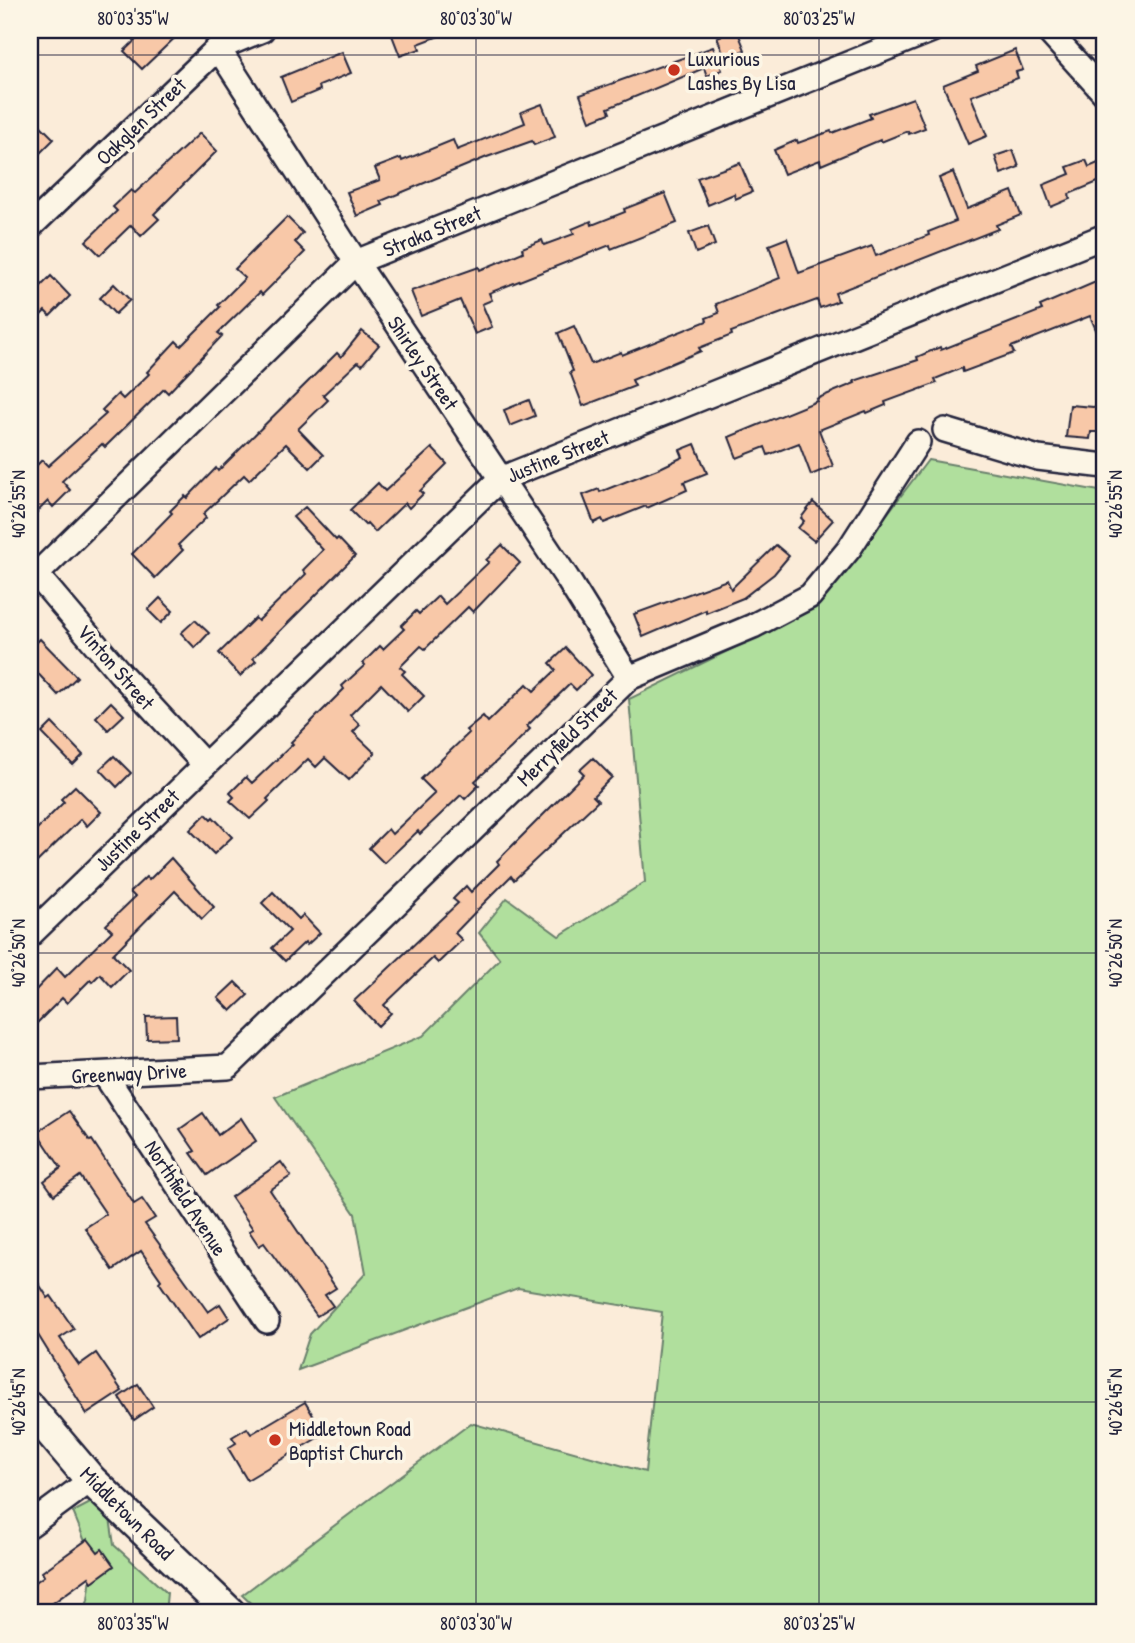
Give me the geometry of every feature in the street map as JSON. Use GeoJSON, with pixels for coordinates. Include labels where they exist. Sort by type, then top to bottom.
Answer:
{"type":"FeatureCollection","features":[{"type":"Feature","properties":{"kind":"street","name":"Oakglen Street"},"geometry":{"type":"LineString","coordinates":[[30,227],[218,48],[262,30]]}},
{"type":"Feature","properties":{"kind":"street","name":"Straka Street"},"geometry":{"type":"LineString","coordinates":[[32,574],[356,262],[932,30]]}},
{"type":"Feature","properties":{"kind":"street"},"geometry":{"type":"LineString","coordinates":[[1046,30],[1105,94]]}},
{"type":"Feature","properties":{"kind":"street","name":"Shirley Street"},"geometry":{"type":"LineString","coordinates":[[218,48],[356,262],[567,578],[628,678]]}},
{"type":"Feature","properties":{"kind":"street","name":"Justine Street"},"geometry":{"type":"LineString","coordinates":[[30,935],[500,479],[1105,236]]}},
{"type":"Feature","properties":{"kind":"street"},"geometry":{"type":"LineString","coordinates":[[945,430],[1038,457],[1105,466]]}},
{"type":"Feature","properties":{"kind":"street","name":"Merryfield Street"},"geometry":{"type":"LineString","coordinates":[[228,1067],[628,678],[753,626],[810,596],[849,549],[918,442]]}},
{"type":"Feature","properties":{"kind":"street","name":"Vinton Street"},"geometry":{"type":"LineString","coordinates":[[32,574],[205,765]]}},
{"type":"Feature","properties":{"kind":"street","name":"Greenway Drive"},"geometry":{"type":"LineString","coordinates":[[30,1077],[228,1067]]}},
{"type":"Feature","properties":{"kind":"street","name":"Northfield Avenue"},"geometry":{"type":"LineString","coordinates":[[105,1074],[267,1321]]}},
{"type":"Feature","properties":{"kind":"street","name":"Middletown Road"},"geometry":{"type":"LineString","coordinates":[[30,1408],[91,1480],[230,1613]]}},
{"type":"Feature","properties":{"kind":"street"},"geometry":{"type":"LineString","coordinates":[[30,1525],[91,1480]]}},
{"type":"Feature","properties":{"kind":"green space"},"geometry":{"type":"Polygon","coordinates":[[[928,460],[1105,492],[1105,1613],[261,1613],[242,1595],[471,1423],[645,1472],[662,1312],[518,1288],[298,1370],[310,1334],[366,1273],[355,1214],[275,1097],[423,1036],[500,959],[479,933],[507,898],[559,936],[645,882],[629,699],[816,608],[928,460]]]}},
{"type":"Feature","properties":{"kind":"green space"},"geometry":{"type":"Polygon","coordinates":[[[94,1501],[110,1518],[114,1545],[167,1593],[165,1613],[84,1613],[93,1561],[73,1512],[94,1501]]]}},
{"type":"Feature","properties":{"kind":"building"},"geometry":{"type":"Polygon","coordinates":[[[146,30],[183,30],[142,69],[124,51],[146,30]]]}},
{"type":"Feature","properties":{"kind":"building"},"geometry":{"type":"Polygon","coordinates":[[[390,30],[452,31],[418,44],[420,49],[400,56],[390,30]]]}},
{"type":"Feature","properties":{"kind":"building"},"geometry":{"type":"Polygon","coordinates":[[[737,30],[745,50],[725,58],[717,37],[737,30]]]}},
{"type":"Feature","properties":{"kind":"building"},"geometry":{"type":"Polygon","coordinates":[[[713,47],[722,70],[707,76],[704,68],[608,108],[610,113],[590,121],[580,95],[713,47]]]}},
{"type":"Feature","properties":{"kind":"building"},"geometry":{"type":"Polygon","coordinates":[[[1015,50],[1023,70],[1016,72],[1018,78],[971,96],[987,136],[968,144],[943,85],[978,71],[976,66],[1015,50]]]}},
{"type":"Feature","properties":{"kind":"building"},"geometry":{"type":"Polygon","coordinates":[[[342,52],[351,73],[319,86],[320,90],[291,102],[281,77],[342,52]]]}},
{"type":"Feature","properties":{"kind":"building"},"geometry":{"type":"Polygon","coordinates":[[[913,98],[925,128],[909,134],[908,131],[881,142],[880,140],[821,165],[820,160],[784,174],[774,150],[797,140],[798,143],[831,131],[832,133],[871,118],[869,114],[913,98]]]}},
{"type":"Feature","properties":{"kind":"building"},"geometry":{"type":"Polygon","coordinates":[[[542,104],[555,137],[534,145],[532,141],[487,157],[381,201],[383,205],[357,216],[347,192],[380,180],[375,168],[401,158],[402,161],[453,140],[457,150],[525,123],[521,112],[542,104]]]}},
{"type":"Feature","properties":{"kind":"building"},"geometry":{"type":"Polygon","coordinates":[[[30,115],[54,139],[30,163],[30,115]]]}},
{"type":"Feature","properties":{"kind":"building"},"geometry":{"type":"Polygon","coordinates":[[[200,133],[217,151],[154,214],[159,219],[141,236],[131,225],[100,255],[86,241],[117,211],[113,207],[131,190],[135,193],[200,133]]]}},
{"type":"Feature","properties":{"kind":"building"},"geometry":{"type":"Polygon","coordinates":[[[1013,150],[1019,167],[1001,174],[995,156],[1013,150]]]}},
{"type":"Feature","properties":{"kind":"building"},"geometry":{"type":"Polygon","coordinates":[[[1086,160],[1089,167],[1105,160],[1105,179],[1069,194],[1070,199],[1051,207],[1043,185],[1070,174],[1067,167],[1086,160]]]}},
{"type":"Feature","properties":{"kind":"building"},"geometry":{"type":"Polygon","coordinates":[[[740,163],[752,192],[735,199],[734,194],[708,205],[697,178],[740,163]]]}},
{"type":"Feature","properties":{"kind":"building"},"geometry":{"type":"Polygon","coordinates":[[[953,172],[967,209],[1012,191],[1021,215],[996,225],[998,229],[835,293],[838,301],[820,308],[817,300],[731,332],[732,335],[699,348],[701,351],[632,380],[635,386],[583,406],[558,333],[574,326],[591,364],[621,352],[622,355],[707,321],[706,318],[719,313],[716,304],[780,278],[769,245],[787,238],[799,273],[872,246],[876,256],[929,235],[928,232],[956,221],[939,178],[953,172]]]}},
{"type":"Feature","properties":{"kind":"building"},"geometry":{"type":"Polygon","coordinates":[[[665,193],[677,223],[611,249],[610,245],[489,293],[492,300],[482,304],[492,327],[475,334],[460,300],[421,316],[411,291],[479,267],[480,270],[523,252],[522,248],[542,240],[544,245],[574,234],[572,229],[591,221],[592,225],[665,193]]]}},
{"type":"Feature","properties":{"kind":"building"},"geometry":{"type":"Polygon","coordinates":[[[287,217],[303,233],[295,242],[305,252],[262,295],[260,292],[218,333],[222,336],[168,393],[164,389],[105,447],[102,444],[62,481],[70,490],[53,507],[48,501],[30,519],[30,472],[42,460],[48,466],[106,414],[102,410],[118,394],[123,399],[149,374],[147,372],[176,341],[181,346],[245,278],[235,269],[287,217]]]}},
{"type":"Feature","properties":{"kind":"building"},"geometry":{"type":"Polygon","coordinates":[[[708,226],[715,245],[696,253],[689,233],[708,226]]]}},
{"type":"Feature","properties":{"kind":"building"},"geometry":{"type":"Polygon","coordinates":[[[51,276],[70,296],[50,316],[45,311],[30,326],[30,297],[51,276]]]}},
{"type":"Feature","properties":{"kind":"building"},"geometry":{"type":"Polygon","coordinates":[[[1105,278],[1105,350],[1090,316],[1011,347],[1014,353],[963,372],[962,368],[935,379],[937,383],[819,430],[833,466],[811,475],[799,443],[768,455],[765,447],[737,458],[729,437],[817,401],[816,399],[855,383],[854,381],[918,360],[917,357],[940,347],[941,350],[1042,310],[1040,306],[1105,278]]]}},
{"type":"Feature","properties":{"kind":"building"},"geometry":{"type":"Polygon","coordinates":[[[114,284],[130,300],[115,314],[100,298],[114,284]]]}},
{"type":"Feature","properties":{"kind":"building"},"geometry":{"type":"Polygon","coordinates":[[[362,331],[379,345],[362,365],[358,362],[323,395],[328,400],[298,429],[323,455],[310,468],[286,444],[249,480],[244,475],[203,514],[206,518],[178,545],[183,550],[155,578],[132,554],[185,496],[187,498],[216,468],[218,471],[337,353],[341,357],[362,331]]]}},
{"type":"Feature","properties":{"kind":"building"},"geometry":{"type":"Polygon","coordinates":[[[529,400],[535,416],[510,426],[504,410],[529,400]]]}},
{"type":"Feature","properties":{"kind":"building"},"geometry":{"type":"Polygon","coordinates":[[[1070,405],[1105,408],[1105,432],[1091,432],[1090,439],[1066,437],[1070,405]]]}},
{"type":"Feature","properties":{"kind":"building"},"geometry":{"type":"Polygon","coordinates":[[[695,444],[707,473],[684,482],[687,490],[647,508],[646,506],[604,523],[602,519],[594,523],[583,495],[599,489],[600,492],[660,468],[683,457],[680,450],[695,444]]]}},
{"type":"Feature","properties":{"kind":"building"},"geometry":{"type":"Polygon","coordinates":[[[432,448],[447,464],[420,491],[423,494],[409,508],[405,503],[375,532],[350,510],[378,483],[385,491],[432,448]]]}},
{"type":"Feature","properties":{"kind":"building"},"geometry":{"type":"Polygon","coordinates":[[[813,502],[833,520],[814,541],[798,528],[804,521],[801,518],[813,502]]]}},
{"type":"Feature","properties":{"kind":"building"},"geometry":{"type":"Polygon","coordinates":[[[305,507],[355,556],[253,658],[256,661],[240,676],[219,653],[255,618],[258,621],[306,574],[303,570],[323,550],[293,517],[305,507]]]}},
{"type":"Feature","properties":{"kind":"building"},"geometry":{"type":"Polygon","coordinates":[[[502,545],[520,563],[473,612],[468,607],[425,649],[421,646],[400,667],[405,671],[402,674],[424,696],[408,712],[381,684],[350,715],[360,725],[353,732],[375,753],[349,780],[325,758],[316,767],[308,759],[250,819],[230,801],[234,797],[230,793],[246,777],[252,783],[293,744],[291,742],[344,689],[342,686],[365,665],[363,663],[380,646],[383,649],[404,629],[401,626],[416,611],[419,614],[438,596],[445,604],[489,562],[486,560],[502,545]]]}},
{"type":"Feature","properties":{"kind":"building"},"geometry":{"type":"Polygon","coordinates":[[[776,545],[789,556],[774,574],[743,598],[706,613],[706,610],[643,637],[634,614],[727,580],[731,589],[776,545]]]}},
{"type":"Feature","properties":{"kind":"building"},"geometry":{"type":"Polygon","coordinates":[[[160,598],[173,611],[161,623],[148,610],[160,598]]]}},
{"type":"Feature","properties":{"kind":"building"},"geometry":{"type":"Polygon","coordinates":[[[195,620],[209,633],[195,648],[181,633],[195,620]]]}},
{"type":"Feature","properties":{"kind":"building"},"geometry":{"type":"Polygon","coordinates":[[[40,639],[77,677],[58,695],[30,665],[30,649],[40,639]]]}},
{"type":"Feature","properties":{"kind":"building"},"geometry":{"type":"Polygon","coordinates":[[[566,648],[591,675],[576,690],[570,684],[527,726],[530,729],[475,781],[479,785],[465,799],[461,795],[384,863],[369,848],[388,829],[392,834],[435,793],[421,779],[469,733],[466,730],[483,716],[488,722],[527,684],[534,691],[556,670],[550,663],[566,648]]]}},
{"type":"Feature","properties":{"kind":"building"},"geometry":{"type":"Polygon","coordinates":[[[111,702],[124,715],[108,730],[96,717],[111,702]]]}},
{"type":"Feature","properties":{"kind":"building"},"geometry":{"type":"Polygon","coordinates":[[[52,723],[83,755],[73,765],[42,733],[52,723]]]}},
{"type":"Feature","properties":{"kind":"building"},"geometry":{"type":"Polygon","coordinates":[[[114,756],[131,773],[117,787],[100,769],[114,756]]]}},
{"type":"Feature","properties":{"kind":"building"},"geometry":{"type":"Polygon","coordinates":[[[593,758],[612,777],[593,796],[598,801],[514,880],[511,876],[483,904],[455,933],[462,940],[438,963],[433,958],[384,1005],[391,1013],[378,1026],[354,1001],[458,903],[453,899],[466,886],[471,892],[499,864],[497,861],[584,774],[580,770],[593,758]]]}},
{"type":"Feature","properties":{"kind":"building"},"geometry":{"type":"Polygon","coordinates":[[[75,786],[101,812],[87,826],[81,819],[30,869],[30,836],[64,802],[61,799],[75,786]]]}},
{"type":"Feature","properties":{"kind":"building"},"geometry":{"type":"Polygon","coordinates":[[[206,814],[211,819],[213,817],[232,837],[214,854],[190,830],[206,814]]]}},
{"type":"Feature","properties":{"kind":"building"},"geometry":{"type":"Polygon","coordinates":[[[171,858],[214,907],[202,919],[175,891],[113,954],[129,970],[112,987],[100,974],[67,1003],[62,998],[30,1030],[30,996],[57,968],[65,977],[112,931],[106,925],[135,897],[130,892],[146,877],[149,880],[171,858]]]}},
{"type":"Feature","properties":{"kind":"building"},"geometry":{"type":"Polygon","coordinates":[[[273,892],[299,919],[303,915],[320,933],[307,945],[305,942],[285,961],[272,948],[290,931],[262,903],[273,892]]]}},
{"type":"Feature","properties":{"kind":"building"},"geometry":{"type":"Polygon","coordinates":[[[235,982],[248,995],[231,1011],[218,998],[235,982]]]}},
{"type":"Feature","properties":{"kind":"building"},"geometry":{"type":"Polygon","coordinates":[[[176,1016],[177,1038],[147,1039],[146,1017],[176,1016]]]}},
{"type":"Feature","properties":{"kind":"building"},"geometry":{"type":"Polygon","coordinates":[[[69,1111],[90,1141],[92,1140],[134,1204],[142,1199],[155,1218],[145,1224],[208,1312],[220,1304],[229,1318],[198,1339],[141,1251],[113,1270],[85,1228],[106,1214],[80,1176],[54,1195],[44,1181],[61,1168],[37,1132],[69,1111]]]}},
{"type":"Feature","properties":{"kind":"building"},"geometry":{"type":"Polygon","coordinates":[[[203,1113],[218,1135],[241,1118],[256,1141],[207,1175],[191,1153],[195,1151],[180,1129],[203,1113]]]}},
{"type":"Feature","properties":{"kind":"building"},"geometry":{"type":"Polygon","coordinates":[[[281,1162],[291,1176],[270,1190],[336,1288],[325,1295],[333,1306],[317,1316],[264,1243],[259,1246],[249,1231],[253,1229],[231,1197],[281,1162]]]}},
{"type":"Feature","properties":{"kind":"building"},"geometry":{"type":"Polygon","coordinates":[[[30,1270],[48,1298],[51,1296],[74,1329],[60,1338],[79,1365],[96,1353],[122,1391],[87,1414],[30,1322],[30,1270]]]}},
{"type":"Feature","properties":{"kind":"building"},"geometry":{"type":"Polygon","coordinates":[[[138,1384],[153,1407],[134,1420],[119,1397],[138,1384]]]}},
{"type":"Feature","properties":{"kind":"building","name":"Middletown Road Baptist Church"},"geometry":{"type":"Polygon","coordinates":[[[305,1402],[324,1434],[247,1480],[228,1448],[236,1443],[232,1437],[247,1428],[251,1434],[305,1402]]]}},
{"type":"Feature","properties":{"kind":"building"},"geometry":{"type":"Polygon","coordinates":[[[88,1539],[98,1552],[102,1549],[114,1566],[92,1582],[89,1577],[49,1606],[55,1613],[30,1613],[30,1586],[44,1576],[42,1572],[88,1539]]]}},
{"type":"Feature","properties":{"kind":"place","name":"Luxurious Lashes By Lisa"},"geometry":{"type":"Point","coordinates":[674,70]}},
{"type":"Feature","properties":{"kind":"place","name":"Middletown Road Baptist Church"},"geometry":{"type":"Point","coordinates":[275,1440]}}]}
